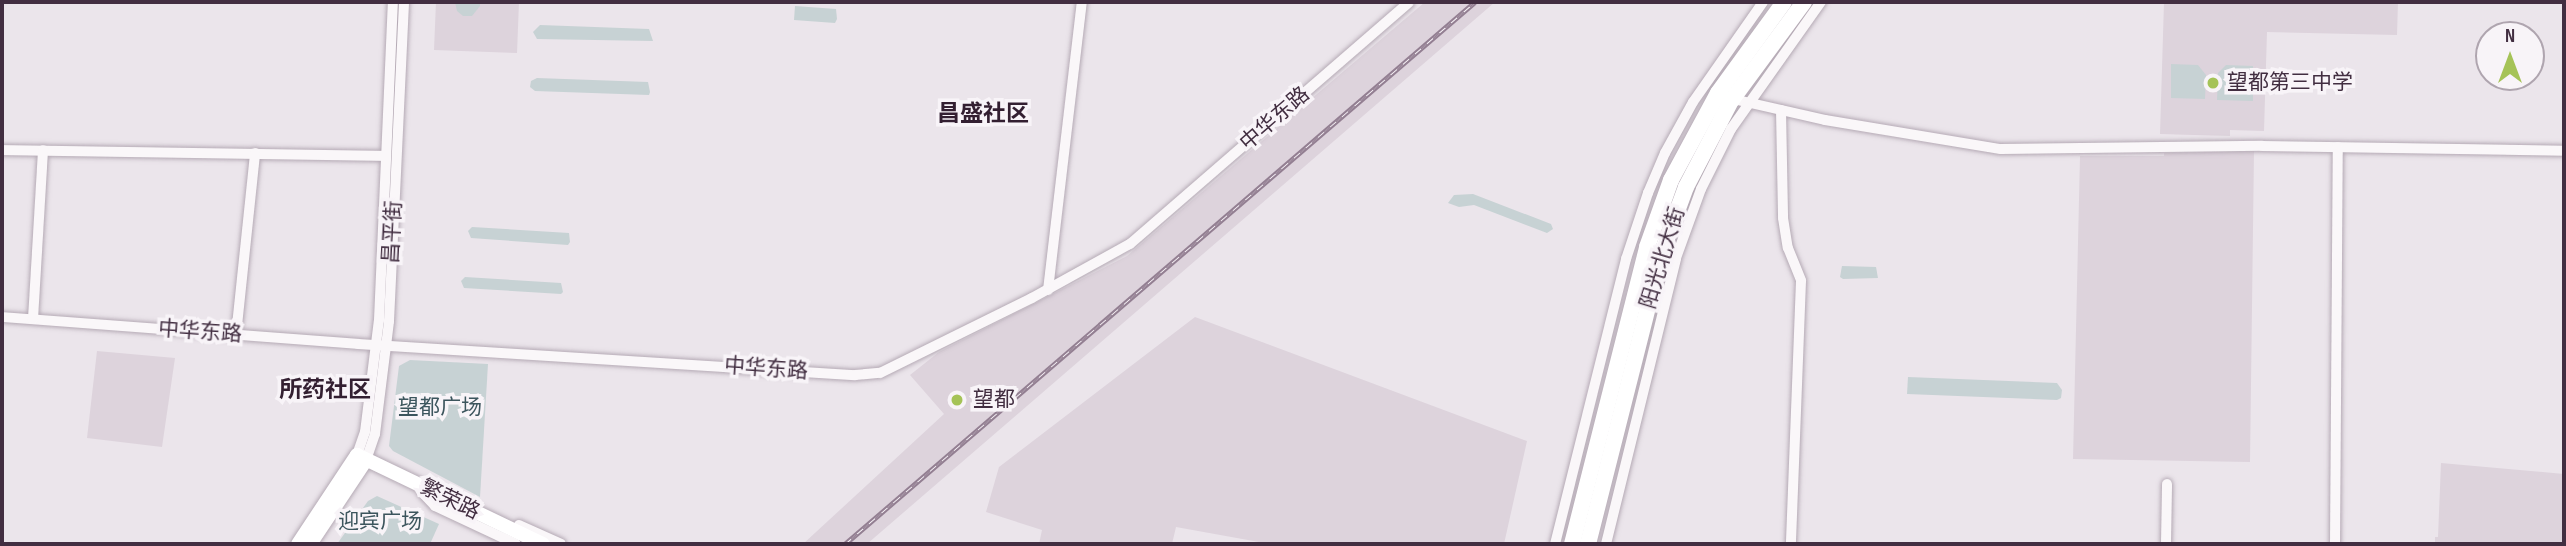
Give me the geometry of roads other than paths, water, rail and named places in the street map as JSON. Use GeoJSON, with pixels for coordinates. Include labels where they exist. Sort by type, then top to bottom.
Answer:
{"type":"FeatureCollection","features":[{"type":"Feature","properties":{"kind":"highway","name":"阳光北大街"},"geometry":{"type":"LineString","coordinates":[[1572,544],[1647,247],[1671,180],[1718,93],[1784,2]]}},
{"type":"Feature","properties":{"kind":"highway","name":"阳光北大街"},"geometry":{"type":"LineString","coordinates":[[1588,544],[1665,243],[1699,158],[1732,99],[1804,2]]}},
{"type":"Feature","properties":{"kind":"main road","name":"繁荣路"},"geometry":{"type":"LineString","coordinates":[[360,460],[531,544]]}},
{"type":"Feature","properties":{"kind":"main road"},"geometry":{"type":"LineString","coordinates":[[298,544],[360,460]]}},
{"type":"Feature","properties":{"kind":"main road"},"geometry":{"type":"LineString","coordinates":[[310,544],[360,460]]}},
{"type":"Feature","properties":{"kind":"main road","name":"繁荣路"},"geometry":{"type":"LineString","coordinates":[[421,489],[543,544]]}},
{"type":"Feature","properties":{"kind":"street","name":"昌平街"},"geometry":{"type":"LineString","coordinates":[[381,345],[393,2]]}},
{"type":"Feature","properties":{"kind":"street","name":"昌平街"},"geometry":{"type":"LineString","coordinates":[[360,460],[376,434],[404,2]]}},
{"type":"Feature","properties":{"kind":"street"},"geometry":{"type":"LineString","coordinates":[[1048,290],[1082,2]]}},
{"type":"Feature","properties":{"kind":"street","name":"中华东路"},"geometry":{"type":"LineString","coordinates":[[2,317],[381,345],[871,375],[1048,290],[1100,262],[1144,233],[1409,2]]}},
{"type":"Feature","properties":{"kind":"street"},"geometry":{"type":"LineString","coordinates":[[1555,544],[1626,259],[1648,193],[1665,153],[1693,102],[1763,2]]}},
{"type":"Feature","properties":{"kind":"street"},"geometry":{"type":"LineString","coordinates":[[1606,544],[1676,258],[1713,164],[1731,129],[1821,2]]}},
{"type":"Feature","properties":{"kind":"street"},"geometry":{"type":"LineString","coordinates":[[1732,99],[2001,149],[2338,148],[2564,151]]}},
{"type":"Feature","properties":{"kind":"street"},"geometry":{"type":"LineString","coordinates":[[1781,110],[1783,218],[1786,241],[1801,281],[1791,544]]}},
{"type":"Feature","properties":{"kind":"street"},"geometry":{"type":"LineString","coordinates":[[2335,544],[2338,148]]}},
{"type":"Feature","properties":{"kind":"street"},"geometry":{"type":"LineString","coordinates":[[2,150],[386,156]]}},
{"type":"Feature","properties":{"kind":"street"},"geometry":{"type":"LineString","coordinates":[[33,319],[43,150]]}},
{"type":"Feature","properties":{"kind":"street"},"geometry":{"type":"LineString","coordinates":[[236,335],[255,153]]}},
{"type":"Feature","properties":{"kind":"street"},"geometry":{"type":"LineString","coordinates":[[2166,544],[2167,484]]}},
{"type":"Feature","properties":{"kind":"street"},"geometry":{"type":"LineString","coordinates":[[421,489],[437,487],[561,544]]}},
{"type":"Feature","properties":{"kind":"street"},"geometry":{"type":"LineString","coordinates":[[421,489],[435,506],[516,544]]}},
{"type":"Feature","properties":{"kind":"railway"},"geometry":{"type":"LineString","coordinates":[[845,544],[1475,2]]}},
{"type":"Feature","properties":{"kind":"place","name":"望都第三中学"},"geometry":{"type":"Point","coordinates":[2213,83]}},
{"type":"Feature","properties":{"kind":"place","name":"望都"},"geometry":{"type":"Point","coordinates":[957,400]}},
{"type":"Feature","properties":{"kind":"district","name":"昌盛社区"},"geometry":{"type":"Point","coordinates":[983,114]}},
{"type":"Feature","properties":{"kind":"district","name":"所药社区"},"geometry":{"type":"Point","coordinates":[325,390]}},
{"type":"Feature","properties":{"kind":"park label","name":"望都广场"},"geometry":{"type":"Point","coordinates":[440,408]}},
{"type":"Feature","properties":{"kind":"park label","name":"迎宾广场"},"geometry":{"type":"Point","coordinates":[380,522]}}]}
